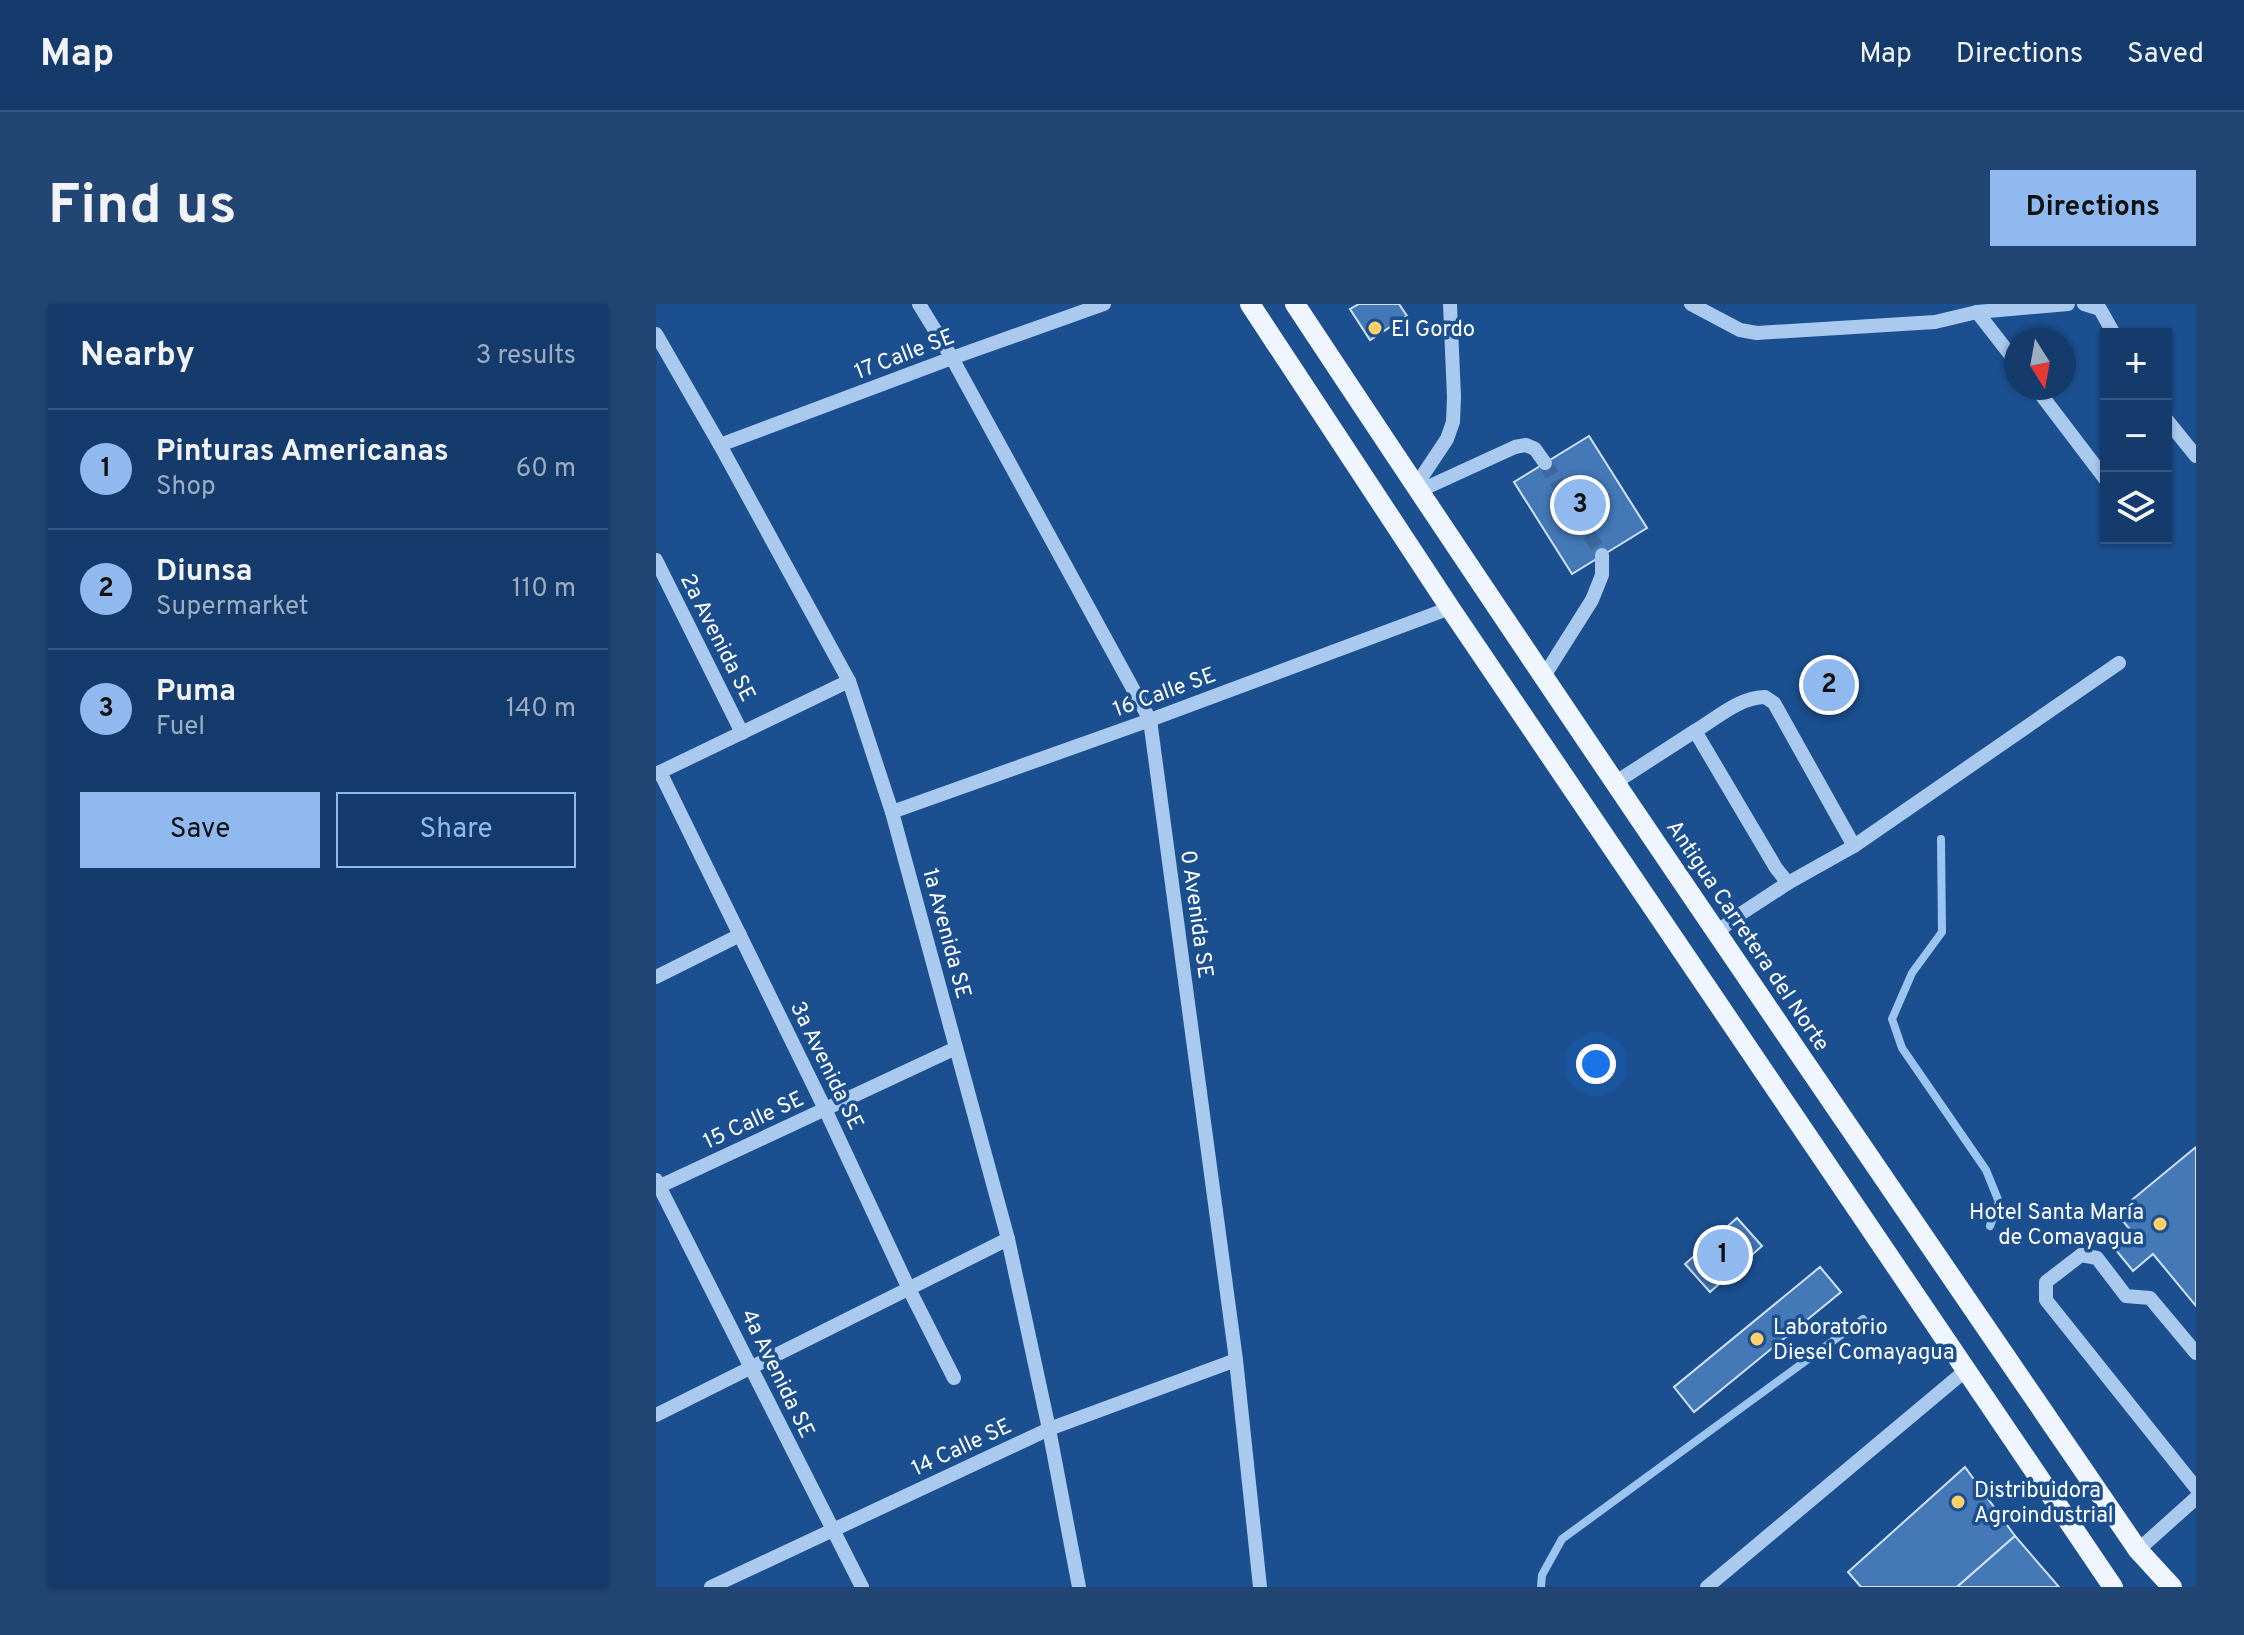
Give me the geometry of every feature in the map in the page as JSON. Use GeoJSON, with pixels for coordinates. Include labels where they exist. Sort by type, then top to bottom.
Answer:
{"type":"FeatureCollection","features":[{"type":"Feature","properties":{"kind":"main road"},"geometry":{"type":"LineString","coordinates":[[1250,304],[1450,608],[2106,1585]]}},
{"type":"Feature","properties":{"kind":"main road","name":"Antigua Carretera del Norte"},"geometry":{"type":"LineString","coordinates":[[1295,304],[1417,489],[2138,1550],[2172,1587]]}},
{"type":"Feature","properties":{"kind":"street","name":"0 Avenida SE"},"geometry":{"type":"LineString","coordinates":[[919,304],[952,358],[1150,720],[1236,1360],[1260,1587]]}},
{"type":"Feature","properties":{"kind":"street","name":"17 Calle SE"},"geometry":{"type":"LineString","coordinates":[[720,445],[1104,304]]}},
{"type":"Feature","properties":{"kind":"street"},"geometry":{"type":"LineString","coordinates":[[1417,489],[1447,439],[1453,422],[1450,304]]}},
{"type":"Feature","properties":{"kind":"street"},"geometry":{"type":"LineString","coordinates":[[1691,304],[1730,326],[1757,333],[1935,322],[1977,312],[2068,304]]}},
{"type":"Feature","properties":{"kind":"street"},"geometry":{"type":"LineString","coordinates":[[2084,304],[2100,309],[2111,328]]}},
{"type":"Feature","properties":{"kind":"street"},"geometry":{"type":"LineString","coordinates":[[1977,312],[2004,347]]}},
{"type":"Feature","properties":{"kind":"street","name":"1a Avenida SE"},"geometry":{"type":"LineString","coordinates":[[656,334],[662,356],[720,445],[849,681],[892,812],[1008,1239],[1079,1587]]}},
{"type":"Feature","properties":{"kind":"street"},"geometry":{"type":"LineString","coordinates":[[2045,400],[2100,472]]}},
{"type":"Feature","properties":{"kind":"street"},"geometry":{"type":"LineString","coordinates":[[2172,426],[2196,456]]}},
{"type":"Feature","properties":{"kind":"street"},"geometry":{"type":"LineString","coordinates":[[1417,489],[1515,447],[1526,445],[1535,449],[1545,463]]}},
{"type":"Feature","properties":{"kind":"street"},"geometry":{"type":"LineString","coordinates":[[1544,676],[1592,600],[1602,575],[1602,555]]}},
{"type":"Feature","properties":{"kind":"street","name":"2a Avenida SE"},"geometry":{"type":"LineString","coordinates":[[656,560],[742,733]]}},
{"type":"Feature","properties":{"kind":"street","name":"16 Calle SE"},"geometry":{"type":"LineString","coordinates":[[892,812],[1450,608]]}},
{"type":"Feature","properties":{"kind":"street"},"geometry":{"type":"LineString","coordinates":[[1717,932],[1788,883],[1854,846],[2119,663]]}},
{"type":"Feature","properties":{"kind":"street"},"geometry":{"type":"LineString","coordinates":[[658,773],[849,681]]}},
{"type":"Feature","properties":{"kind":"street"},"geometry":{"type":"LineString","coordinates":[[1616,782],[1741,703],[1754,697],[1765,697],[1774,703],[1854,846]]}},
{"type":"Feature","properties":{"kind":"street"},"geometry":{"type":"LineString","coordinates":[[1695,731],[1776,868],[1788,883]]}},
{"type":"Feature","properties":{"kind":"street","name":"3a Avenida SE"},"geometry":{"type":"LineString","coordinates":[[658,773],[740,935],[954,1378]]}},
{"type":"Feature","properties":{"kind":"street"},"geometry":{"type":"LineString","coordinates":[[656,977],[740,935]]}},
{"type":"Feature","properties":{"kind":"street","name":"15 Calle SE"},"geometry":{"type":"LineString","coordinates":[[657,1185],[956,1048]]}},
{"type":"Feature","properties":{"kind":"street","name":"4a Avenida SE"},"geometry":{"type":"LineString","coordinates":[[657,1185],[862,1587]]}},
{"type":"Feature","properties":{"kind":"street"},"geometry":{"type":"LineString","coordinates":[[656,1415],[1008,1239]]}},
{"type":"Feature","properties":{"kind":"street"},"geometry":{"type":"LineString","coordinates":[[2196,1353],[2150,1298],[2126,1296],[2097,1258],[2081,1255],[2046,1282],[2046,1300],[2196,1488]]}},
{"type":"Feature","properties":{"kind":"street","name":"14 Calle SE"},"geometry":{"type":"LineString","coordinates":[[711,1587],[1049,1429],[1236,1360]]}},
{"type":"Feature","properties":{"kind":"street"},"geometry":{"type":"LineString","coordinates":[[1707,1587],[1965,1371]]}},
{"type":"Feature","properties":{"kind":"street"},"geometry":{"type":"LineString","coordinates":[[2138,1550],[2196,1498]]}},
{"type":"Feature","properties":{"kind":"building","name":"El Gordo"},"geometry":{"type":"Polygon","coordinates":[[[1359,304],[1399,304],[1407,316],[1370,340],[1350,309],[1359,304]]]}},
{"type":"Feature","properties":{"kind":"building"},"geometry":{"type":"Polygon","coordinates":[[[1589,436],[1647,528],[1572,574],[1514,482],[1589,436]]]}},
{"type":"Feature","properties":{"kind":"building","name":"Hotel Santa María de Comayagua"},"geometry":{"type":"Polygon","coordinates":[[[2196,1147],[2196,1306],[2153,1254],[2133,1271],[2115,1249],[2134,1234],[2116,1213],[2196,1147]]]}},
{"type":"Feature","properties":{"kind":"building"},"geometry":{"type":"Polygon","coordinates":[[[1737,1218],[1762,1246],[1710,1292],[1685,1264],[1737,1218]]]}},
{"type":"Feature","properties":{"kind":"building","name":"Laboratorio Diesel Comayagua"},"geometry":{"type":"Polygon","coordinates":[[[1820,1267],[1841,1292],[1694,1412],[1674,1387],[1820,1267]]]}},
{"type":"Feature","properties":{"kind":"building","name":"Distribuidora Agroindustrial"},"geometry":{"type":"Polygon","coordinates":[[[1965,1467],[2015,1536],[1957,1587],[1861,1587],[1848,1572],[1965,1467]]]}},
{"type":"Feature","properties":{"kind":"building"},"geometry":{"type":"Polygon","coordinates":[[[2015,1536],[2059,1587],[1957,1587],[2015,1536]]]}},
{"type":"Feature","properties":{"kind":"waterway"},"geometry":{"type":"LineString","coordinates":[[1941,839],[1942,932],[1912,973],[1892,1019],[1902,1048],[1986,1170],[1999,1202],[1990,1226]]}},
{"type":"Feature","properties":{"kind":"waterway"},"geometry":{"type":"LineString","coordinates":[[1541,1587],[1542,1575],[1562,1539],[1863,1319]]}},
{"type":"Feature","properties":{"kind":"tunnel"},"geometry":{"type":"LineString","coordinates":[[1545,463],[1602,555]]}},
{"type":"Feature","properties":{"kind":"place","name":"El Gordo"},"geometry":{"type":"Point","coordinates":[1375,328]}},
{"type":"Feature","properties":{"kind":"place","name":"Puma"},"geometry":{"type":"Point","coordinates":[1580,505]}},
{"type":"Feature","properties":{"kind":"place","name":"Diunsa"},"geometry":{"type":"Point","coordinates":[1829,685]}},
{"type":"Feature","properties":{"kind":"place","name":"Hotel Santa María de Comayagua"},"geometry":{"type":"Point","coordinates":[2160,1224]}},
{"type":"Feature","properties":{"kind":"place","name":"Pinturas Americanas"},"geometry":{"type":"Point","coordinates":[1723,1255]}},
{"type":"Feature","properties":{"kind":"place","name":"Laboratorio Diesel Comayagua"},"geometry":{"type":"Point","coordinates":[1757,1339]}},
{"type":"Feature","properties":{"kind":"place","name":"Distribuidora Agroindustrial"},"geometry":{"type":"Point","coordinates":[1958,1502]}}]}
